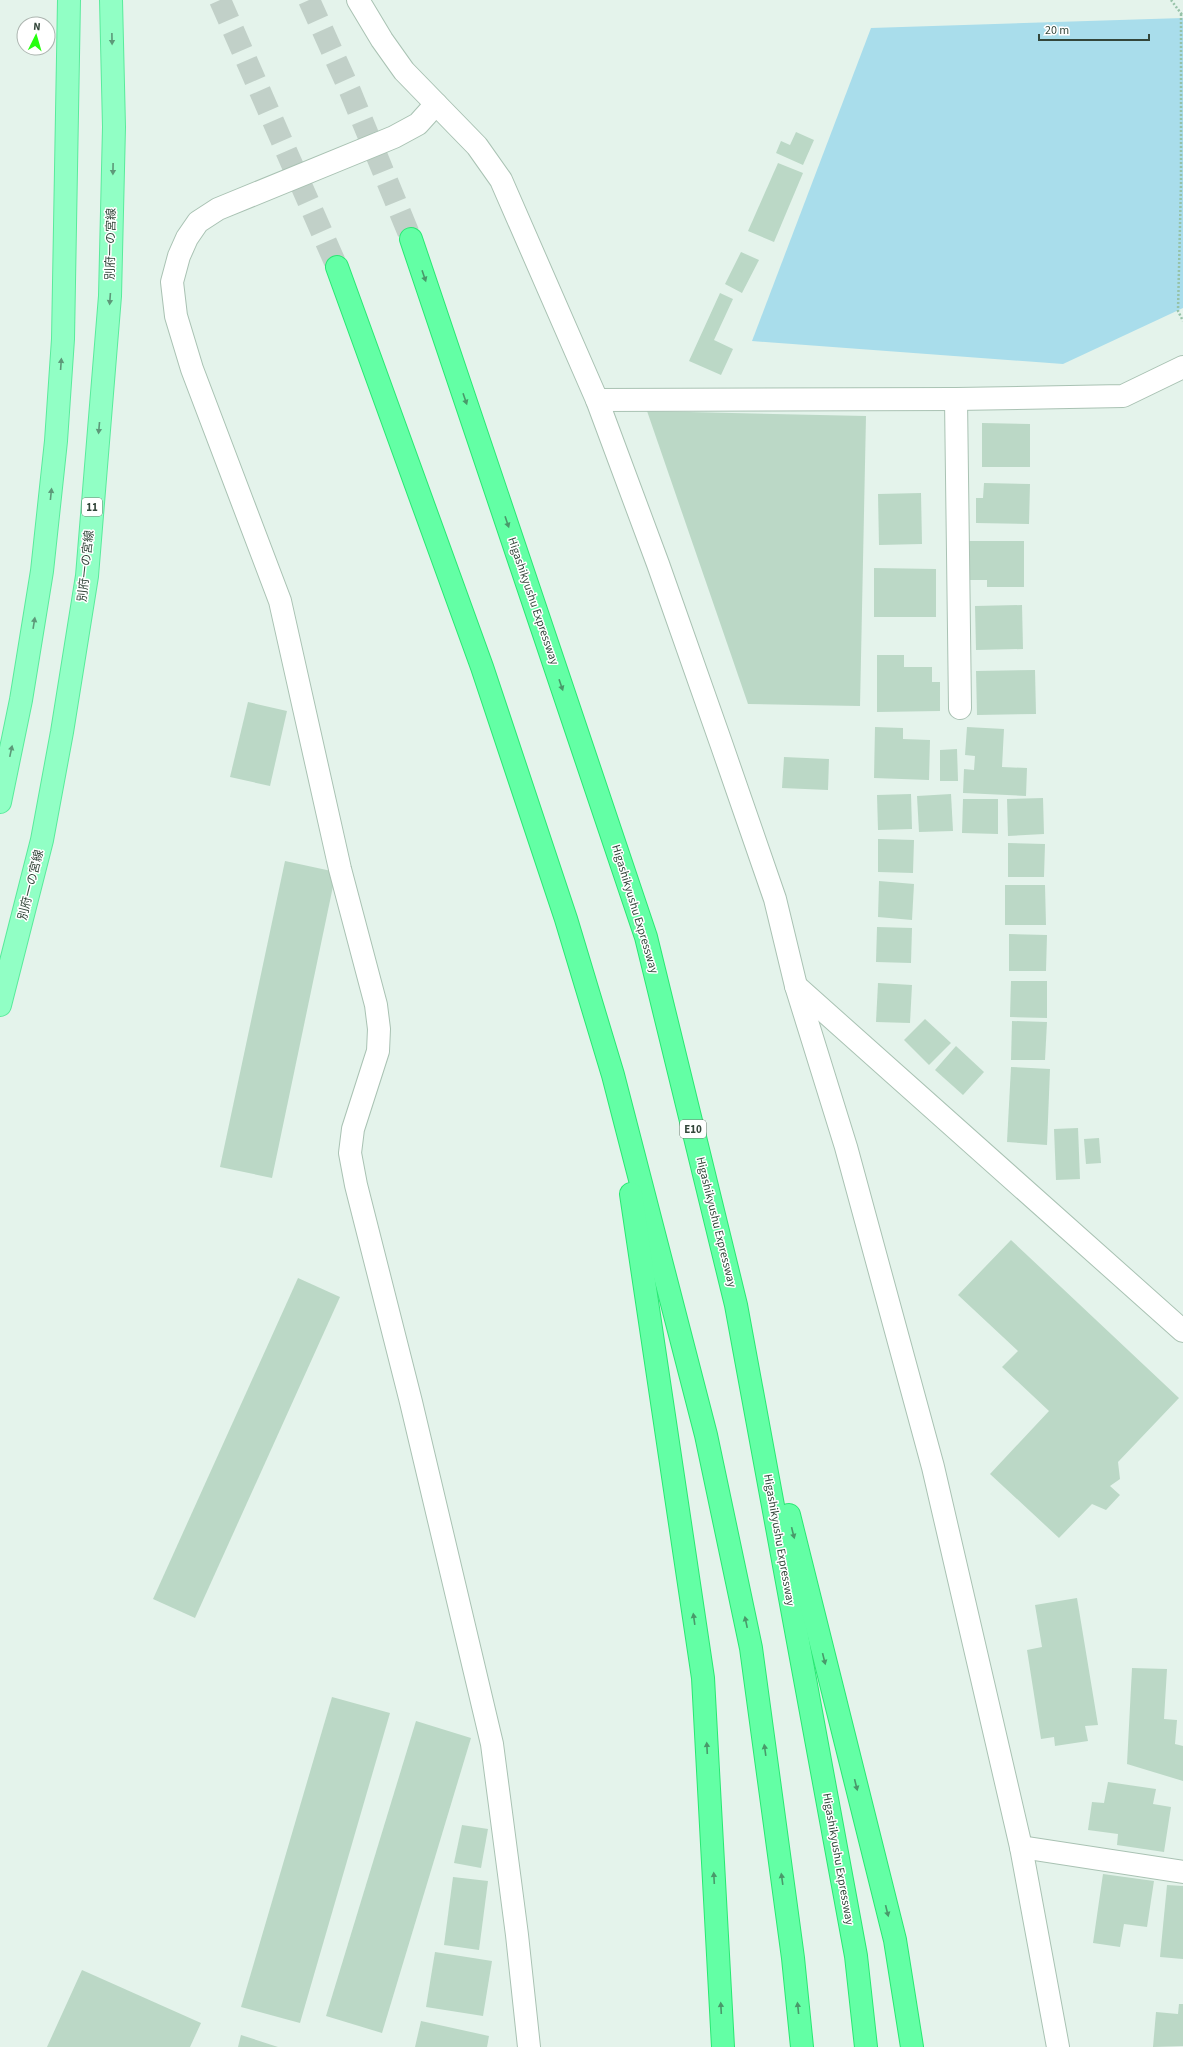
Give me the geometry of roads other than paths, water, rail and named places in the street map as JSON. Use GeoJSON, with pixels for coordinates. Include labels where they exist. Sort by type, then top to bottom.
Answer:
{"type":"FeatureCollection","features":[{"type":"Feature","properties":{"kind":"highway","name":"Higashikyushu Expressway"},"geometry":{"type":"LineString","coordinates":[[411,239],[646,937],[736,1305],[856,1956],[866,2047]]}},
{"type":"Feature","properties":{"kind":"highway"},"geometry":{"type":"LineString","coordinates":[[338,267],[482,667],[566,919],[613,1075],[706,1435],[751,1648],[793,1958],[802,2047]]}},
{"type":"Feature","properties":{"kind":"highway"},"geometry":{"type":"LineString","coordinates":[[613,1075],[703,1678],[723,2047]]}},
{"type":"Feature","properties":{"kind":"highway"},"geometry":{"type":"LineString","coordinates":[[736,1305],[895,1940],[912,2047]]}},
{"type":"Feature","properties":{"kind":"main road"},"geometry":{"type":"LineString","coordinates":[[0,802],[21,700],[42,571],[56,441],[63,339],[69,0]]}},
{"type":"Feature","properties":{"kind":"main road","name":"別府一の宮線"},"geometry":{"type":"LineString","coordinates":[[0,1005],[42,840],[62,732],[87,576],[110,296],[114,127],[111,0]]}},
{"type":"Feature","properties":{"kind":"street"},"geometry":{"type":"LineString","coordinates":[[358,0],[382,40],[404,71],[477,146],[501,180],[597,400],[658,564],[772,892],[796,986],[846,1147],[933,1467],[1021,1847],[1058,2047]]}},
{"type":"Feature","properties":{"kind":"street"},"geometry":{"type":"LineString","coordinates":[[436,104],[418,124],[394,137],[218,210],[198,222],[186,238],[179,256],[172,282],[176,316],[192,369],[280,601],[340,869],[376,1005],[379,1029],[378,1051],[353,1129],[350,1153],[356,1184],[411,1402],[492,1744],[517,1935],[529,2047]]}},
{"type":"Feature","properties":{"kind":"street"},"geometry":{"type":"LineString","coordinates":[[597,400],[956,399],[1123,396],[1183,367]]}},
{"type":"Feature","properties":{"kind":"street"},"geometry":{"type":"LineString","coordinates":[[956,399],[960,708]]}},
{"type":"Feature","properties":{"kind":"street"},"geometry":{"type":"LineString","coordinates":[[796,986],[1183,1331]]}},
{"type":"Feature","properties":{"kind":"street"},"geometry":{"type":"LineString","coordinates":[[1021,1847],[1183,1872]]}},
{"type":"Feature","properties":{"kind":"tunnel"},"geometry":{"type":"LineString","coordinates":[[220,0],[337,267]]}},
{"type":"Feature","properties":{"kind":"tunnel"},"geometry":{"type":"LineString","coordinates":[[309,0],[350,91],[411,239]]}}]}
